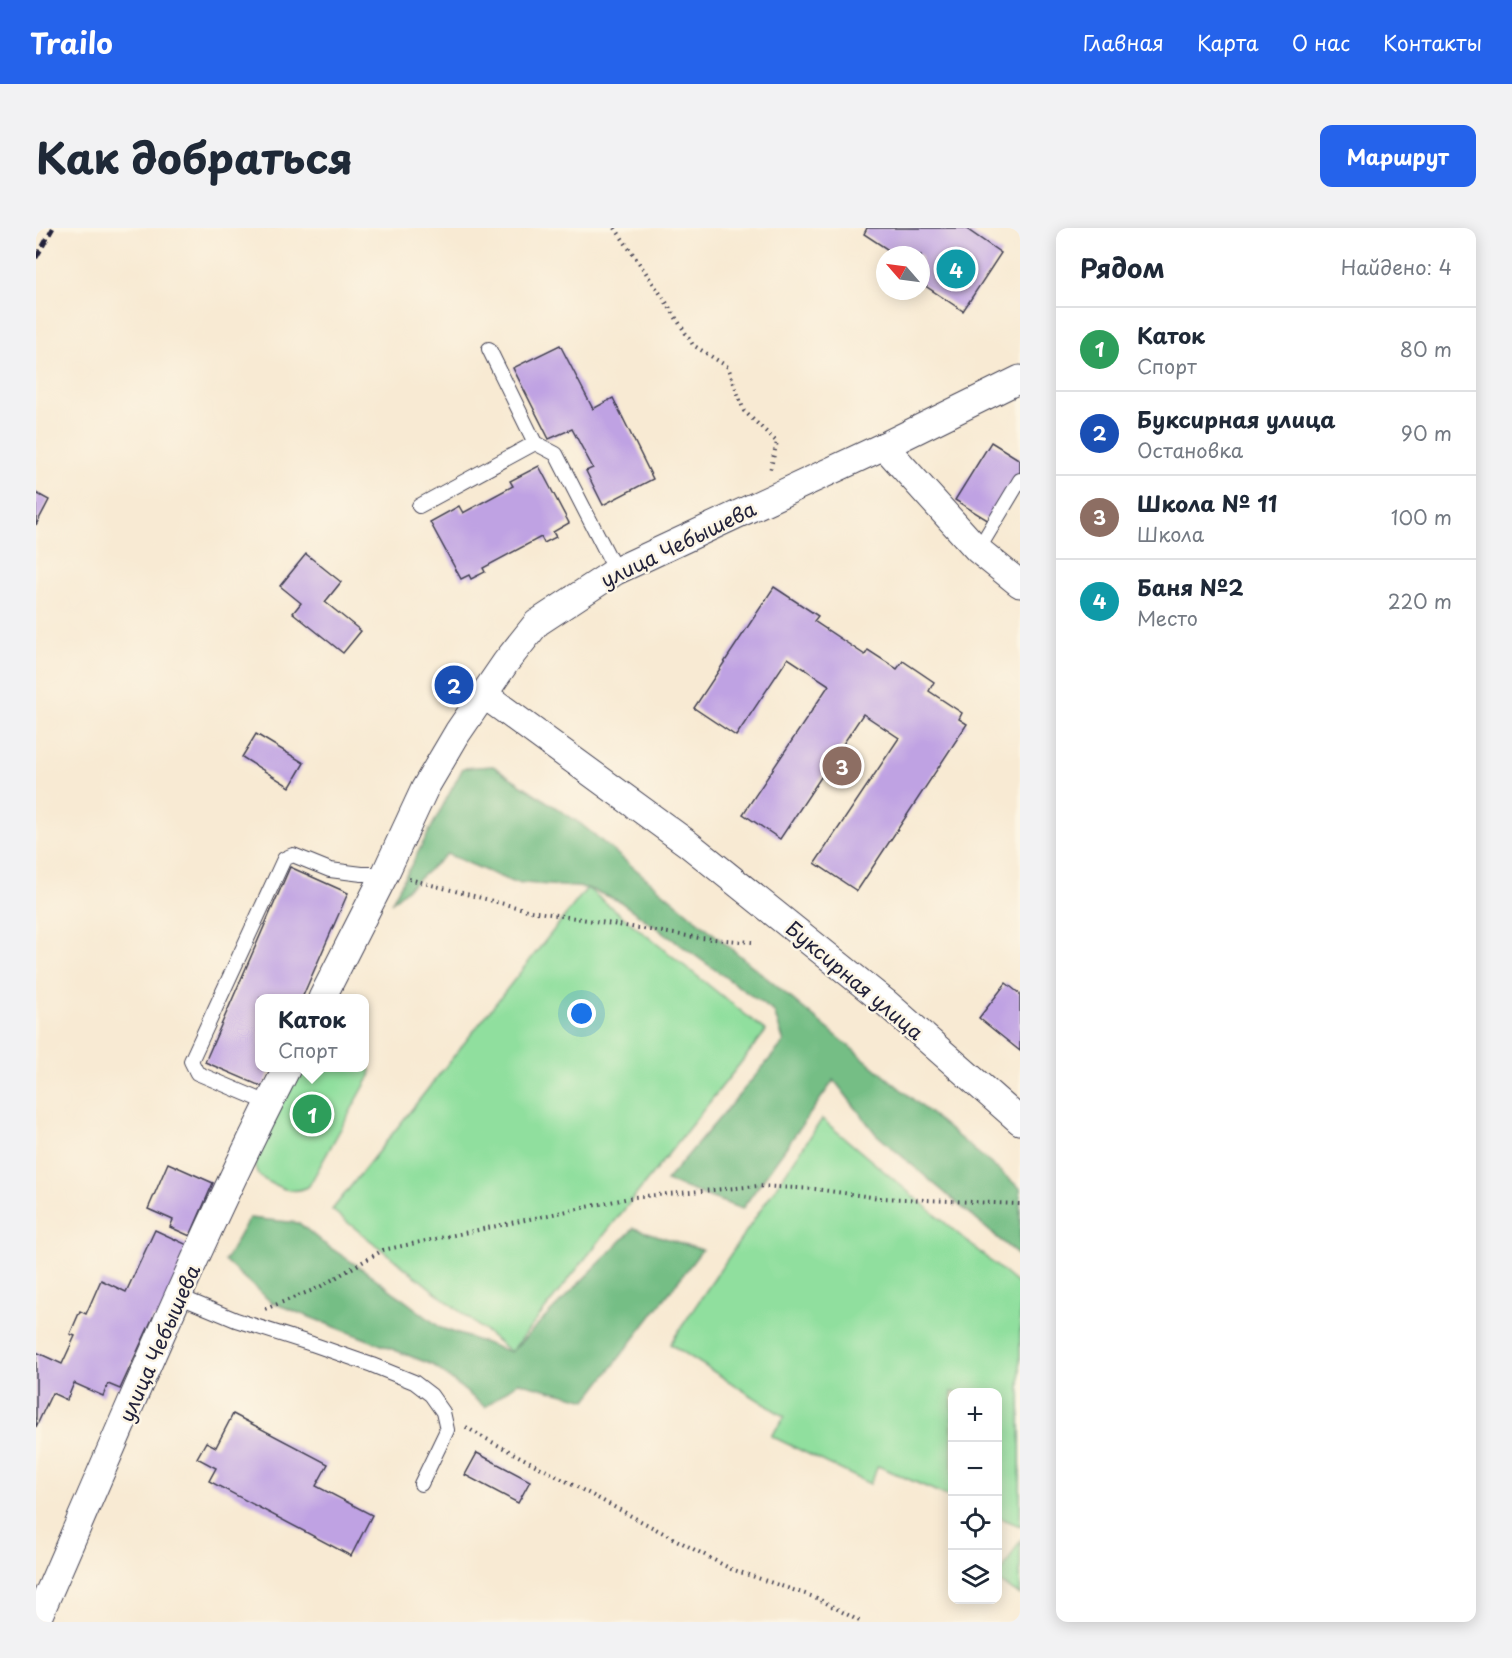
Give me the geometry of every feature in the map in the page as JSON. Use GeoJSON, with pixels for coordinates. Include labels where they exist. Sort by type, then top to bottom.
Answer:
{"type":"FeatureCollection","features":[{"type":"Feature","properties":{"kind":"street","name":"улица Чебышева"},"geometry":{"type":"LineString","coordinates":[[325,994],[425,788],[483,694],[537,624],[616,571],[884,446],[1020,379]]}},
{"type":"Feature","properties":{"kind":"street"},"geometry":{"type":"LineString","coordinates":[[884,446],[978,550],[1020,584]]}},
{"type":"Feature","properties":{"kind":"street","name":"Буксирная улица"},"geometry":{"type":"LineString","coordinates":[[483,694],[687,843],[885,1002],[1020,1121]]}},
{"type":"Feature","properties":{"kind":"street","name":"улица Чебышева"},"geometry":{"type":"LineString","coordinates":[[36,1622],[178,1296],[284,1072]]}},
{"type":"Feature","properties":{"kind":"lane"},"geometry":{"type":"LineString","coordinates":[[489,348],[535,443],[556,454],[616,571]]}},
{"type":"Feature","properties":{"kind":"lane"},"geometry":{"type":"LineString","coordinates":[[419,506],[535,443]]}},
{"type":"Feature","properties":{"kind":"lane"},"geometry":{"type":"LineString","coordinates":[[978,550],[1020,480]]}},
{"type":"Feature","properties":{"kind":"lane"},"geometry":{"type":"LineString","coordinates":[[268,1103],[197,1073],[190,1061],[284,859],[293,855],[330,870],[385,874]]}},
{"type":"Feature","properties":{"kind":"lane"},"geometry":{"type":"LineString","coordinates":[[178,1296],[236,1320],[312,1344],[414,1382],[432,1395],[443,1412],[447,1430],[421,1484]]}},
{"type":"Feature","properties":{"kind":"path"},"geometry":{"type":"LineString","coordinates":[[615,228],[693,345],[728,367],[744,411],[777,442],[770,473]]}},
{"type":"Feature","properties":{"kind":"path"},"geometry":{"type":"LineString","coordinates":[[385,874],[531,911],[700,938],[752,942]]}},
{"type":"Feature","properties":{"kind":"path"},"geometry":{"type":"LineString","coordinates":[[236,1320],[318,1287],[383,1250],[634,1197],[758,1186],[815,1189],[879,1198],[1020,1204]]}},
{"type":"Feature","properties":{"kind":"path"},"geometry":{"type":"LineString","coordinates":[[443,1412],[479,1435],[731,1569],[817,1598],[861,1622]]}},
{"type":"Feature","properties":{"kind":"green space"},"geometry":{"type":"Polygon","coordinates":[[[493,766],[581,824],[1020,1188],[1020,1257],[876,1134],[834,1080],[742,1209],[666,1181],[784,1042],[774,1012],[619,901],[587,888],[512,882],[447,854],[391,903],[463,768],[493,766]]]}},
{"type":"Feature","properties":{"kind":"green space"},"geometry":{"type":"Polygon","coordinates":[[[587,888],[766,1031],[511,1352],[332,1210],[587,888]]]}},
{"type":"Feature","properties":{"kind":"green space"},"geometry":{"type":"Polygon","coordinates":[[[369,1064],[370,1076],[309,1186],[299,1190],[290,1190],[276,1185],[262,1178],[257,1172],[254,1161],[296,1072],[369,1072],[369,1064]]]}},
{"type":"Feature","properties":{"kind":"green space"},"geometry":{"type":"Polygon","coordinates":[[[822,1119],[1020,1286],[1020,1526],[1002,1519],[1002,1388],[948,1388],[948,1496],[878,1466],[870,1484],[771,1436],[785,1417],[670,1344],[822,1119]]]}},
{"type":"Feature","properties":{"kind":"green space"},"geometry":{"type":"Polygon","coordinates":[[[249,1218],[299,1223],[323,1243],[367,1272],[441,1328],[511,1352],[634,1228],[702,1250],[587,1400],[518,1382],[485,1407],[433,1365],[271,1302],[225,1261],[249,1218]]]}},
{"type":"Feature","properties":{"kind":"green space"},"geometry":{"type":"Polygon","coordinates":[[[1020,1540],[1020,1595],[1002,1584],[1002,1572],[1020,1540]]]}},
{"type":"Feature","properties":{"kind":"building"},"geometry":{"type":"Polygon","coordinates":[[[867,228],[965,228],[1001,253],[963,311],[930,289],[930,246],[882,246],[864,234],[867,228]]]}},
{"type":"Feature","properties":{"kind":"building"},"geometry":{"type":"Polygon","coordinates":[[[560,345],[593,409],[613,398],[653,479],[603,505],[586,471],[593,468],[572,429],[549,439],[513,368],[560,345]]]}},
{"type":"Feature","properties":{"kind":"building"},"geometry":{"type":"Polygon","coordinates":[[[991,442],[1020,460],[1020,472],[989,521],[955,500],[991,442]]]}},
{"type":"Feature","properties":{"kind":"building"},"geometry":{"type":"Polygon","coordinates":[[[539,466],[569,523],[553,532],[556,537],[544,543],[541,537],[483,568],[485,572],[471,579],[469,575],[461,579],[430,522],[459,506],[463,513],[513,486],[510,481],[539,466]]]}},
{"type":"Feature","properties":{"kind":"building"},"geometry":{"type":"Polygon","coordinates":[[[36,493],[49,500],[36,525],[36,493]]]}},
{"type":"Feature","properties":{"kind":"building"},"geometry":{"type":"Polygon","coordinates":[[[306,554],[341,582],[325,602],[361,631],[343,653],[293,613],[301,603],[280,586],[306,554]]]}},
{"type":"Feature","properties":{"kind":"building"},"geometry":{"type":"Polygon","coordinates":[[[774,587],[818,616],[814,621],[865,655],[868,650],[897,669],[903,661],[934,682],[929,691],[962,713],[959,719],[967,724],[857,891],[815,863],[899,738],[863,714],[780,839],[743,814],[829,685],[788,658],[736,736],[694,708],[774,587]]]}},
{"type":"Feature","properties":{"kind":"building"},"geometry":{"type":"Polygon","coordinates":[[[256,734],[304,763],[290,787],[242,757],[256,734]]]}},
{"type":"Feature","properties":{"kind":"building"},"geometry":{"type":"Polygon","coordinates":[[[290,867],[348,893],[304,994],[255,994],[255,1072],[269,1072],[263,1087],[205,1062],[290,867]]]}},
{"type":"Feature","properties":{"kind":"building"},"geometry":{"type":"Polygon","coordinates":[[[1006,983],[1020,994],[1020,1051],[979,1018],[1006,983]]]}},
{"type":"Feature","properties":{"kind":"building"},"geometry":{"type":"Polygon","coordinates":[[[168,1163],[213,1183],[190,1236],[170,1227],[173,1220],[148,1209],[168,1163]]]}},
{"type":"Feature","properties":{"kind":"building"},"geometry":{"type":"Polygon","coordinates":[[[155,1230],[194,1248],[160,1321],[153,1317],[120,1389],[108,1384],[103,1396],[74,1383],[67,1400],[52,1393],[36,1427],[36,1352],[62,1364],[75,1336],[70,1334],[80,1311],[86,1314],[101,1280],[126,1292],[155,1230]]]}},
{"type":"Feature","properties":{"kind":"building"},"geometry":{"type":"Polygon","coordinates":[[[233,1414],[328,1464],[316,1486],[372,1515],[351,1556],[209,1481],[216,1468],[197,1458],[206,1442],[216,1447],[233,1414]]]}},
{"type":"Feature","properties":{"kind":"building"},"geometry":{"type":"Polygon","coordinates":[[[477,1453],[530,1481],[518,1503],[465,1475],[477,1453]]]}},
{"type":"Feature","properties":{"kind":"railway"},"geometry":{"type":"LineString","coordinates":[[36,258],[53,228]]}},
{"type":"Feature","properties":{"kind":"place","name":"Баня №2"},"geometry":{"type":"Point","coordinates":[956,269]}},
{"type":"Feature","properties":{"kind":"place","name":"Буксирная улица"},"geometry":{"type":"Point","coordinates":[454,685]}},
{"type":"Feature","properties":{"kind":"place","name":"Школа № 11"},"geometry":{"type":"Point","coordinates":[842,766]}},
{"type":"Feature","properties":{"kind":"place","name":"Каток"},"geometry":{"type":"Point","coordinates":[312,1114]}}]}
